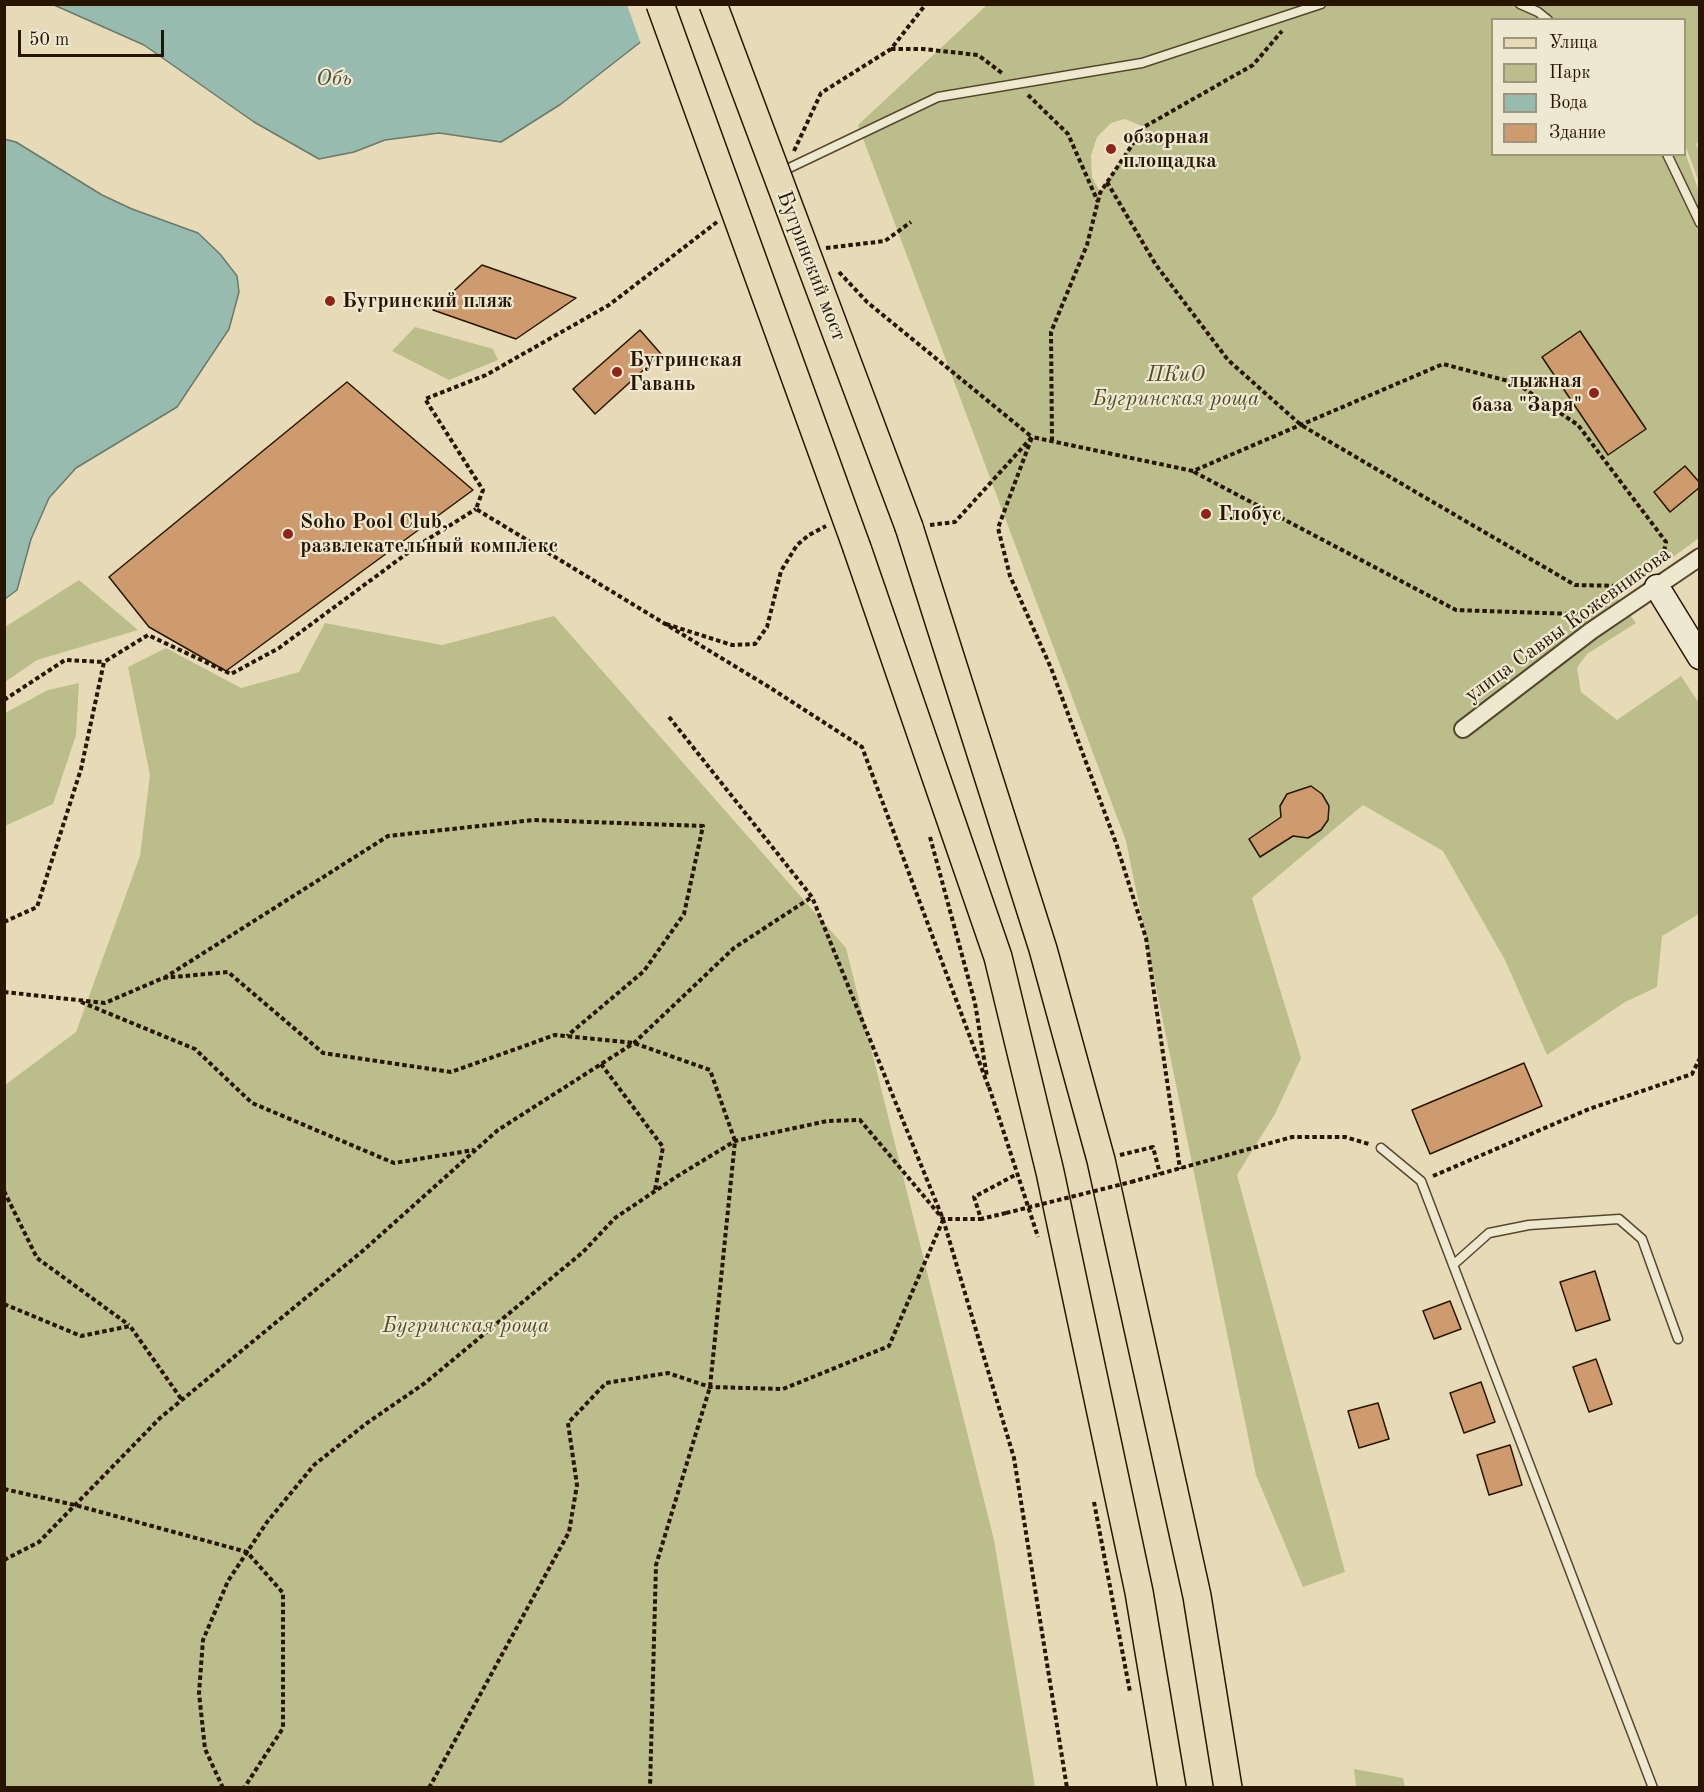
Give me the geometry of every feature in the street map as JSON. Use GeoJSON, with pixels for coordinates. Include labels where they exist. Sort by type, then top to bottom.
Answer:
{"type":"FeatureCollection","features":[{"type":"Feature","properties":{"kind":"main road"},"geometry":{"type":"LineString","coordinates":[[660,4],[857,548],[998,957],[1050,1172],[1137,1581],[1172,1788]]}},
{"type":"Feature","properties":{"kind":"main road","name":"Бугринский мост"},"geometry":{"type":"LineString","coordinates":[[713,4],[909,528],[1043,949],[1101,1160],[1197,1596],[1228,1788]]}},
{"type":"Feature","properties":{"kind":"street","name":"улица Саввы Кожевникова"},"geometry":{"type":"LineString","coordinates":[[1463,729],[1591,630],[1700,557]]}},
{"type":"Feature","properties":{"kind":"street"},"geometry":{"type":"LineString","coordinates":[[1656,587],[1700,657]]}},
{"type":"Feature","properties":{"kind":"lane"},"geometry":{"type":"LineString","coordinates":[[785,170],[938,97],[1142,63],[1321,4]]}},
{"type":"Feature","properties":{"kind":"lane"},"geometry":{"type":"LineString","coordinates":[[1520,4],[1546,18]]}},
{"type":"Feature","properties":{"kind":"lane"},"geometry":{"type":"LineString","coordinates":[[1668,156],[1700,223]]}},
{"type":"Feature","properties":{"kind":"lane"},"geometry":{"type":"LineString","coordinates":[[1381,1148],[1421,1181],[1653,1788]]}},
{"type":"Feature","properties":{"kind":"lane"},"geometry":{"type":"LineString","coordinates":[[1453,1265],[1489,1233],[1529,1226],[1619,1219],[1642,1239],[1678,1339]]}},
{"type":"Feature","properties":{"kind":"path"},"geometry":{"type":"LineString","coordinates":[[785,170],[821,93],[891,49],[926,4]]}},
{"type":"Feature","properties":{"kind":"path"},"geometry":{"type":"LineString","coordinates":[[1052,441],[1051,332],[1087,245],[1101,193],[1107,182],[1144,127],[1253,65],[1299,10]]}},
{"type":"Feature","properties":{"kind":"path"},"geometry":{"type":"LineString","coordinates":[[1107,182],[1156,265],[1228,360],[1301,425],[1575,585],[1656,587],[1666,542],[1578,424],[1516,383],[1443,363],[1301,425],[1193,471]]}},
{"type":"Feature","properties":{"kind":"path"},"geometry":{"type":"LineString","coordinates":[[4,700],[65,660],[104,662],[148,635],[231,674],[279,648],[417,546],[476,509],[483,490],[425,399],[486,375],[609,305],[720,219]]}},
{"type":"Feature","properties":{"kind":"path"},"geometry":{"type":"LineString","coordinates":[[816,249],[885,241],[911,222]]}},
{"type":"Feature","properties":{"kind":"path"},"geometry":{"type":"LineString","coordinates":[[867,302],[1032,437],[1193,471],[1456,610],[1576,614],[1591,630]]}},
{"type":"Feature","properties":{"kind":"path"},"geometry":{"type":"LineString","coordinates":[[909,528],[955,522],[1032,437]]}},
{"type":"Feature","properties":{"kind":"path"},"geometry":{"type":"LineString","coordinates":[[1032,437],[998,528],[1010,576],[1059,690],[1116,843],[1146,938],[1180,1169]]}},
{"type":"Feature","properties":{"kind":"path"},"geometry":{"type":"LineString","coordinates":[[476,509],[769,687],[862,747],[989,1088],[1039,1239]]}},
{"type":"Feature","properties":{"kind":"path"},"geometry":{"type":"LineString","coordinates":[[660,622],[732,645],[755,644],[767,627],[781,571],[797,545],[809,535],[834,521]]}},
{"type":"Feature","properties":{"kind":"path"},"geometry":{"type":"LineString","coordinates":[[4,922],[37,907],[81,769],[104,662]]}},
{"type":"Feature","properties":{"kind":"path"},"geometry":{"type":"LineString","coordinates":[[669,717],[812,897],[944,1220],[1014,1458],[1066,1788]]}},
{"type":"Feature","properties":{"kind":"path"},"geometry":{"type":"LineString","coordinates":[[4,992],[105,1003],[163,978],[388,836],[534,820],[703,826],[684,914],[644,971],[567,1036]]}},
{"type":"Feature","properties":{"kind":"path"},"geometry":{"type":"LineString","coordinates":[[930,836],[975,1003],[989,1088]]}},
{"type":"Feature","properties":{"kind":"path"},"geometry":{"type":"LineString","coordinates":[[4,1560],[39,1542],[160,1418],[365,1249],[498,1130],[634,1043],[734,948],[812,897]]}},
{"type":"Feature","properties":{"kind":"path"},"geometry":{"type":"LineString","coordinates":[[163,978],[228,972],[323,1053],[451,1072],[555,1035],[634,1043],[710,1070],[735,1141],[710,1388],[656,1565],[650,1788]]}},
{"type":"Feature","properties":{"kind":"path"},"geometry":{"type":"LineString","coordinates":[[78,1000],[195,1049],[252,1103],[394,1163],[476,1150]]}},
{"type":"Feature","properties":{"kind":"path"},"geometry":{"type":"LineString","coordinates":[[1421,1181],[1589,1109],[1692,1074],[1700,1058]]}},
{"type":"Feature","properties":{"kind":"path"},"geometry":{"type":"LineString","coordinates":[[601,1064],[663,1147],[655,1191]]}},
{"type":"Feature","properties":{"kind":"path"},"geometry":{"type":"LineString","coordinates":[[223,1788],[205,1749],[199,1693],[203,1640],[228,1581],[267,1522],[314,1465],[367,1423],[425,1383],[583,1252],[615,1218],[735,1141],[827,1121],[860,1120],[944,1220]]}},
{"type":"Feature","properties":{"kind":"path"},"geometry":{"type":"LineString","coordinates":[[944,1220],[981,1219],[1131,1182],[1292,1137],[1345,1137],[1381,1148]]}},
{"type":"Feature","properties":{"kind":"path"},"geometry":{"type":"LineString","coordinates":[[1101,1160],[1153,1147],[1160,1174]]}},
{"type":"Feature","properties":{"kind":"path"},"geometry":{"type":"LineString","coordinates":[[981,1219],[974,1197],[1017,1174]]}},
{"type":"Feature","properties":{"kind":"path"},"geometry":{"type":"LineString","coordinates":[[4,1191],[37,1258],[130,1326],[182,1400]]}},
{"type":"Feature","properties":{"kind":"path"},"geometry":{"type":"LineString","coordinates":[[429,1788],[569,1532],[577,1485],[568,1423],[606,1383],[668,1373],[710,1388],[783,1389],[889,1346],[944,1220]]}},
{"type":"Feature","properties":{"kind":"path"},"geometry":{"type":"LineString","coordinates":[[4,1304],[81,1336],[130,1326]]}},
{"type":"Feature","properties":{"kind":"path"},"geometry":{"type":"LineString","coordinates":[[4,1489],[75,1505],[247,1552],[283,1593],[283,1728],[244,1788]]}},
{"type":"Feature","properties":{"kind":"path"},"geometry":{"type":"LineString","coordinates":[[1092,1492],[1132,1701]]}},
{"type":"Feature","properties":{"kind":"green space","name":"ПКиО Бугринская роща"},"geometry":{"type":"Polygon","coordinates":[[[987,5],[1699,5],[1700,141],[1696,144],[1699,152],[1699,182],[1686,148],[1686,18],[1491,18],[1491,156],[1686,155],[1699,192],[1699,538],[1617,598],[1636,623],[1587,654],[1577,668],[1581,692],[1617,720],[1681,676],[1699,703],[1699,914],[1662,936],[1657,987],[1625,1002],[1547,1055],[1505,960],[1443,851],[1363,805],[1252,898],[1301,1058],[1275,1114],[1237,1175],[1345,1572],[1303,1587],[1256,1475],[1126,841],[858,125],[987,5]],[[1125,119],[1111,123],[1097,137],[1091,156],[1092,177],[1100,192],[1144,127],[1125,119]]]}},
{"type":"Feature","properties":{"kind":"green space"},"geometry":{"type":"Polygon","coordinates":[[[415,327],[493,349],[498,360],[449,380],[392,351],[415,327]]]}},
{"type":"Feature","properties":{"kind":"green space"},"geometry":{"type":"Polygon","coordinates":[[[79,580],[138,630],[37,660],[5,682],[5,627],[79,580]]]}},
{"type":"Feature","properties":{"kind":"green space","name":"Бугринская роща"},"geometry":{"type":"Polygon","coordinates":[[[554,616],[846,948],[994,1540],[1035,1787],[5,1787],[5,1085],[76,1032],[140,856],[150,775],[128,667],[166,648],[241,688],[299,672],[325,623],[442,645],[554,616]]]}},
{"type":"Feature","properties":{"kind":"green space"},"geometry":{"type":"Polygon","coordinates":[[[79,683],[76,735],[53,804],[5,826],[5,713],[48,690],[79,683]]]}},
{"type":"Feature","properties":{"kind":"green space"},"geometry":{"type":"Polygon","coordinates":[[[1354,1769],[1403,1778],[1405,1787],[1356,1787],[1354,1769]]]}},
{"type":"Feature","properties":{"kind":"water","name":"Обь"},"geometry":{"type":"Polygon","coordinates":[[[54,5],[688,5],[561,104],[501,142],[439,133],[385,140],[354,152],[319,159],[254,122],[144,45],[54,5]]]}},
{"type":"Feature","properties":{"kind":"water"},"geometry":{"type":"Polygon","coordinates":[[[4,139],[16,142],[102,195],[132,209],[198,233],[220,254],[237,276],[239,292],[229,329],[177,407],[76,468],[49,498],[31,539],[17,590],[5,599],[4,139]]]}},
{"type":"Feature","properties":{"kind":"pier"},"geometry":{"type":"Polygon","coordinates":[[[691,4],[641,44],[627,5],[691,4]]]}},
{"type":"Feature","properties":{"kind":"building"},"geometry":{"type":"Polygon","coordinates":[[[482,265],[576,298],[516,339],[433,310],[482,265]]]}},
{"type":"Feature","properties":{"kind":"building","name":"Бугринская Гавань"},"geometry":{"type":"Polygon","coordinates":[[[640,330],[661,354],[595,414],[573,389],[640,330]]]}},
{"type":"Feature","properties":{"kind":"building","name":"лыжная база \"Заря\""},"geometry":{"type":"Polygon","coordinates":[[[1580,331],[1646,429],[1608,455],[1542,357],[1580,331]]]}},
{"type":"Feature","properties":{"kind":"building","name":"Soho Pool Club, развлекательный комплекс"},"geometry":{"type":"Polygon","coordinates":[[[347,382],[473,490],[226,671],[149,627],[109,577],[347,382]]]}},
{"type":"Feature","properties":{"kind":"building"},"geometry":{"type":"Polygon","coordinates":[[[1685,466],[1700,483],[1700,487],[1670,512],[1654,492],[1685,466]]]}},
{"type":"Feature","properties":{"kind":"building"},"geometry":{"type":"Polygon","coordinates":[[[1311,786],[1322,794],[1329,806],[1328,820],[1321,830],[1308,838],[1293,836],[1260,857],[1249,839],[1281,817],[1280,806],[1287,794],[1311,786]]]}},
{"type":"Feature","properties":{"kind":"building"},"geometry":{"type":"Polygon","coordinates":[[[1524,1063],[1542,1106],[1430,1154],[1412,1110],[1524,1063]]]}},
{"type":"Feature","properties":{"kind":"building"},"geometry":{"type":"Polygon","coordinates":[[[1595,1271],[1610,1320],[1576,1331],[1560,1282],[1595,1271]]]}},
{"type":"Feature","properties":{"kind":"building"},"geometry":{"type":"Polygon","coordinates":[[[1450,1301],[1461,1329],[1434,1339],[1423,1311],[1450,1301]]]}},
{"type":"Feature","properties":{"kind":"building"},"geometry":{"type":"Polygon","coordinates":[[[1596,1359],[1612,1404],[1589,1412],[1573,1367],[1596,1359]]]}},
{"type":"Feature","properties":{"kind":"building"},"geometry":{"type":"Polygon","coordinates":[[[1481,1382],[1495,1422],[1464,1433],[1450,1393],[1481,1382]]]}},
{"type":"Feature","properties":{"kind":"building"},"geometry":{"type":"Polygon","coordinates":[[[1378,1403],[1389,1439],[1359,1448],[1348,1411],[1378,1403]]]}},
{"type":"Feature","properties":{"kind":"building"},"geometry":{"type":"Polygon","coordinates":[[[1510,1445],[1522,1485],[1489,1495],[1477,1455],[1510,1445]]]}},
{"type":"Feature","properties":{"kind":"place","name":"обзорная площадка"},"geometry":{"type":"Point","coordinates":[1111,149]}},
{"type":"Feature","properties":{"kind":"place","name":"Бугринский пляж"},"geometry":{"type":"Point","coordinates":[330,301]}},
{"type":"Feature","properties":{"kind":"place","name":"Бугринская Гавань"},"geometry":{"type":"Point","coordinates":[617,372]}},
{"type":"Feature","properties":{"kind":"place","name":"лыжная база \"Заря\""},"geometry":{"type":"Point","coordinates":[1594,393]}},
{"type":"Feature","properties":{"kind":"place","name":"Глобус"},"geometry":{"type":"Point","coordinates":[1206,514]}},
{"type":"Feature","properties":{"kind":"place","name":"Soho Pool Club, развлекательный комплекс"},"geometry":{"type":"Point","coordinates":[288,534]}}]}
